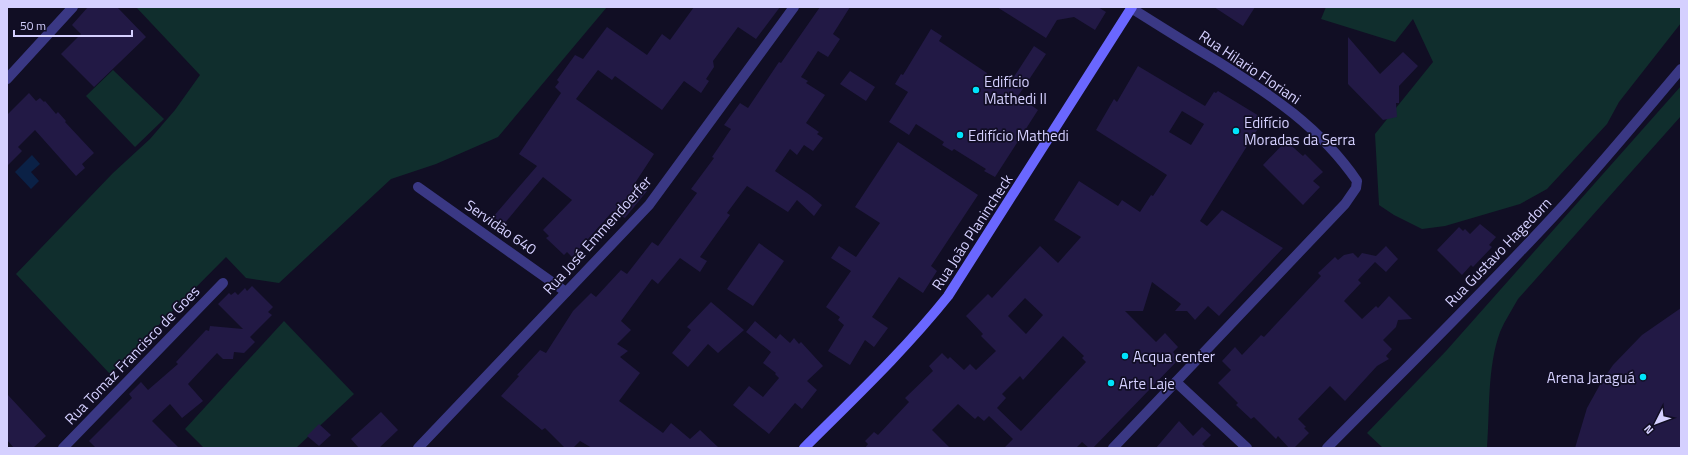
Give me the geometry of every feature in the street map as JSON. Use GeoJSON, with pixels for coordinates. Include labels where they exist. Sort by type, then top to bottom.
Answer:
{"type":"FeatureCollection","features":[{"type":"Feature","properties":{"kind":"main road","name":"Rua João Planincheck"},"geometry":{"type":"LineString","coordinates":[[804,448],[911,340],[948,296],[1132,8]]}},
{"type":"Feature","properties":{"kind":"street"},"geometry":{"type":"LineString","coordinates":[[7,79],[73,7]]}},
{"type":"Feature","properties":{"kind":"street","name":"Rua José Emmendoerfer"},"geometry":{"type":"LineString","coordinates":[[418,448],[649,206],[794,7]]}},
{"type":"Feature","properties":{"kind":"street","name":"Rua Hilario Floriani"},"geometry":{"type":"LineString","coordinates":[[1132,8],[1275,99],[1298,117],[1342,159],[1356,180],[1356,188],[1346,204],[1176,382]]}},
{"type":"Feature","properties":{"kind":"street","name":"Rua Gustavo Hagedorn"},"geometry":{"type":"LineString","coordinates":[[1327,448],[1505,268],[1562,207],[1609,155],[1681,69]]}},
{"type":"Feature","properties":{"kind":"street","name":"Servidão 640"},"geometry":{"type":"LineString","coordinates":[[418,187],[566,292]]}},
{"type":"Feature","properties":{"kind":"street","name":"Rua Tomaz Francisco de Goes"},"geometry":{"type":"LineString","coordinates":[[62,448],[223,283]]}},
{"type":"Feature","properties":{"kind":"street"},"geometry":{"type":"LineString","coordinates":[[1113,448],[1176,382],[1247,448]]}},
{"type":"Feature","properties":{"kind":"green space"},"geometry":{"type":"Polygon","coordinates":[[[136,7],[607,7],[498,137],[436,164],[391,179],[279,283],[246,278],[226,257],[110,374],[16,274],[113,173],[150,139],[175,110],[200,75],[136,7]]]}},
{"type":"Feature","properties":{"kind":"green space"},"geometry":{"type":"Polygon","coordinates":[[[1326,7],[1681,7],[1681,23],[1619,102],[1607,124],[1547,189],[1520,204],[1445,226],[1422,229],[1394,215],[1379,205],[1375,134],[1433,62],[1413,19],[1395,42],[1321,19],[1326,7]]]}},
{"type":"Feature","properties":{"kind":"green space"},"geometry":{"type":"Polygon","coordinates":[[[113,70],[164,119],[135,147],[86,96],[113,70]]]}},
{"type":"Feature","properties":{"kind":"green space"},"geometry":{"type":"Polygon","coordinates":[[[1681,86],[1681,116],[1518,299],[1504,323],[1500,332],[1493,360],[1487,448],[1383,448],[1367,433],[1446,351],[1681,86]]]}},
{"type":"Feature","properties":{"kind":"green space"},"geometry":{"type":"Polygon","coordinates":[[[284,321],[354,394],[296,448],[204,448],[185,429],[284,321]]]}},
{"type":"Feature","properties":{"kind":"water"},"geometry":{"type":"Polygon","coordinates":[[[32,155],[40,164],[31,172],[39,181],[31,189],[15,172],[32,155]]]}},
{"type":"Feature","properties":{"kind":"building"},"geometry":{"type":"Polygon","coordinates":[[[88,7],[117,7],[146,37],[94,87],[61,54],[81,34],[72,25],[88,7]]]}},
{"type":"Feature","properties":{"kind":"building"},"geometry":{"type":"Polygon","coordinates":[[[694,7],[780,7],[756,39],[738,27],[713,61],[714,67],[706,79],[709,81],[701,93],[684,81],[662,110],[615,76],[612,80],[598,70],[576,99],[654,154],[635,183],[647,191],[625,218],[613,211],[572,257],[567,252],[564,255],[546,238],[549,236],[543,230],[572,200],[543,177],[504,224],[493,217],[537,166],[519,154],[561,93],[555,87],[559,82],[557,80],[575,55],[583,59],[607,27],[647,55],[662,34],[670,40],[694,7]]]}},
{"type":"Feature","properties":{"kind":"building"},"geometry":{"type":"Polygon","coordinates":[[[820,7],[850,7],[833,34],[840,39],[828,57],[818,51],[801,77],[808,81],[806,83],[825,95],[806,123],[819,132],[817,134],[823,138],[813,151],[804,145],[797,155],[790,149],[775,171],[822,205],[814,216],[797,200],[788,212],[747,186],[727,213],[730,215],[700,257],[707,261],[700,272],[680,258],[658,284],[652,279],[621,321],[631,330],[617,344],[628,351],[620,357],[640,373],[619,401],[663,433],[671,423],[690,439],[700,430],[719,448],[592,448],[580,441],[573,448],[565,448],[545,428],[542,430],[501,396],[519,376],[517,375],[540,350],[546,353],[573,311],[591,293],[596,297],[621,270],[627,274],[652,242],[658,246],[697,193],[691,189],[714,158],[712,157],[731,129],[724,125],[740,103],[748,108],[779,62],[781,63],[820,7]]]}},
{"type":"Feature","properties":{"kind":"building"},"geometry":{"type":"Polygon","coordinates":[[[997,7],[1098,7],[1106,12],[1095,30],[1074,17],[1057,20],[1046,38],[997,7]]]}},
{"type":"Feature","properties":{"kind":"building"},"geometry":{"type":"Polygon","coordinates":[[[1214,7],[1255,7],[1243,26],[1214,7]]]}},
{"type":"Feature","properties":{"kind":"building"},"geometry":{"type":"Polygon","coordinates":[[[931,29],[942,36],[939,41],[987,73],[986,76],[1006,89],[1034,46],[1046,54],[1018,96],[1038,110],[995,177],[984,171],[986,169],[954,149],[952,151],[942,145],[944,142],[916,124],[909,135],[889,122],[908,92],[895,84],[901,74],[903,75],[931,29]]]}},
{"type":"Feature","properties":{"kind":"building"},"geometry":{"type":"Polygon","coordinates":[[[1348,37],[1380,74],[1403,52],[1418,66],[1399,86],[1399,103],[1396,103],[1397,117],[1383,120],[1348,84],[1348,37]]]}},
{"type":"Feature","properties":{"kind":"building"},"geometry":{"type":"Polygon","coordinates":[[[1138,66],[1205,106],[1214,92],[1216,93],[1218,91],[1264,119],[1200,221],[1207,226],[1222,210],[1283,248],[1219,316],[1208,306],[1195,320],[1187,311],[1175,311],[1181,304],[1152,282],[1143,311],[1125,311],[1156,342],[1165,333],[1178,347],[1173,352],[1179,359],[1093,448],[1089,448],[1082,442],[1076,448],[1004,448],[1013,439],[989,416],[984,421],[978,416],[975,419],[958,404],[932,430],[950,448],[865,448],[868,444],[865,441],[874,432],[878,435],[909,402],[905,398],[933,371],[929,366],[942,353],[948,359],[950,357],[964,370],[970,364],[976,370],[996,351],[981,336],[983,334],[966,316],[988,294],[992,298],[1040,246],[1058,263],[1081,237],[1054,220],[1079,181],[1118,206],[1122,200],[1140,212],[1151,195],[1153,196],[1167,175],[1096,130],[1114,99],[1117,102],[1138,66]],[[1182,111],[1169,132],[1191,145],[1204,124],[1182,111]],[[1025,298],[1008,316],[1026,334],[1043,315],[1025,298]],[[1063,336],[1023,380],[1020,376],[1002,394],[1006,398],[997,408],[1021,431],[1086,362],[1082,358],[1084,356],[1063,336]]]}},
{"type":"Feature","properties":{"kind":"building"},"geometry":{"type":"Polygon","coordinates":[[[850,71],[875,87],[866,101],[840,84],[850,71]]]}},
{"type":"Feature","properties":{"kind":"building"},"geometry":{"type":"Polygon","coordinates":[[[29,93],[36,101],[40,98],[44,102],[45,101],[56,114],[58,112],[66,121],[65,122],[94,153],[82,164],[85,168],[76,176],[35,130],[18,147],[22,151],[7,166],[7,115],[29,93]]]}},
{"type":"Feature","properties":{"kind":"building"},"geometry":{"type":"Polygon","coordinates":[[[1286,141],[1303,156],[1305,154],[1323,172],[1313,181],[1320,187],[1303,205],[1263,165],[1286,141]]]}},
{"type":"Feature","properties":{"kind":"building"},"geometry":{"type":"Polygon","coordinates":[[[898,142],[978,195],[931,266],[937,271],[923,293],[899,277],[872,317],[888,328],[874,347],[865,340],[850,365],[828,351],[844,325],[838,320],[840,317],[826,307],[851,271],[831,258],[839,246],[856,257],[880,223],[855,207],[898,142]]]}},
{"type":"Feature","properties":{"kind":"building"},"geometry":{"type":"Polygon","coordinates":[[[1480,224],[1496,237],[1489,245],[1492,247],[1473,267],[1471,265],[1462,275],[1437,250],[1459,227],[1463,231],[1465,229],[1470,234],[1480,224]]]}},
{"type":"Feature","properties":{"kind":"building"},"geometry":{"type":"Polygon","coordinates":[[[759,243],[784,261],[753,306],[727,289],[759,243]]]}},
{"type":"Feature","properties":{"kind":"building"},"geometry":{"type":"Polygon","coordinates":[[[1386,246],[1398,259],[1386,272],[1375,262],[1358,280],[1361,283],[1344,301],[1362,319],[1376,306],[1378,308],[1389,296],[1412,319],[1398,320],[1396,327],[1383,340],[1392,349],[1386,356],[1389,359],[1377,366],[1345,401],[1330,386],[1298,419],[1306,427],[1304,428],[1309,433],[1295,447],[1289,448],[1278,436],[1276,439],[1254,417],[1251,419],[1236,405],[1238,403],[1218,383],[1231,370],[1222,361],[1235,347],[1242,355],[1261,335],[1264,337],[1321,276],[1318,273],[1335,257],[1338,260],[1344,255],[1353,253],[1358,258],[1362,253],[1376,256],[1386,246]]]}},
{"type":"Feature","properties":{"kind":"building"},"geometry":{"type":"Polygon","coordinates":[[[252,286],[273,307],[268,312],[272,315],[250,337],[255,342],[244,353],[234,352],[233,359],[223,359],[217,353],[188,384],[203,401],[182,418],[170,404],[152,421],[179,448],[96,448],[89,441],[132,398],[129,394],[141,382],[148,390],[178,364],[176,362],[206,330],[209,331],[210,326],[243,329],[218,304],[229,293],[231,295],[235,292],[238,295],[245,288],[247,291],[252,286]]]}},
{"type":"Feature","properties":{"kind":"building"},"geometry":{"type":"Polygon","coordinates":[[[711,302],[744,330],[718,353],[708,344],[688,367],[672,353],[691,330],[687,327],[711,302]]]}},
{"type":"Feature","properties":{"kind":"building","name":"Arena Jaraguá"},"geometry":{"type":"Polygon","coordinates":[[[1681,308],[1681,448],[1575,448],[1587,408],[1613,365],[1642,335],[1681,308]]]}},
{"type":"Feature","properties":{"kind":"building"},"geometry":{"type":"Polygon","coordinates":[[[755,321],[776,339],[780,334],[790,343],[794,338],[799,344],[801,342],[823,366],[807,381],[817,390],[802,409],[795,403],[769,434],[733,405],[749,386],[763,397],[779,378],[775,374],[776,373],[763,363],[771,352],[746,332],[755,321]]]}},
{"type":"Feature","properties":{"kind":"building"},"geometry":{"type":"Polygon","coordinates":[[[7,394],[46,436],[33,448],[14,448],[7,440],[7,394]]]}},
{"type":"Feature","properties":{"kind":"building"},"geometry":{"type":"Polygon","coordinates":[[[381,412],[398,430],[379,448],[359,448],[351,439],[381,412]]]}},
{"type":"Feature","properties":{"kind":"building"},"geometry":{"type":"Polygon","coordinates":[[[1179,421],[1193,436],[1202,427],[1211,435],[1202,444],[1206,448],[1156,448],[1179,421]]]}},
{"type":"Feature","properties":{"kind":"building"},"geometry":{"type":"Polygon","coordinates":[[[319,424],[331,435],[319,446],[307,436],[319,424]]]}},
{"type":"Feature","properties":{"kind":"place","name":"Edifício Mathedi II"},"geometry":{"type":"Point","coordinates":[976,90]}},
{"type":"Feature","properties":{"kind":"place","name":"Edifício Moradas da Serra"},"geometry":{"type":"Point","coordinates":[1236,131]}},
{"type":"Feature","properties":{"kind":"place","name":"Edifício Mathedi"},"geometry":{"type":"Point","coordinates":[960,135]}},
{"type":"Feature","properties":{"kind":"place","name":"Acqua center"},"geometry":{"type":"Point","coordinates":[1125,356]}},
{"type":"Feature","properties":{"kind":"place","name":"Arena Jaraguá"},"geometry":{"type":"Point","coordinates":[1643,377]}},
{"type":"Feature","properties":{"kind":"place","name":"Arte Laje"},"geometry":{"type":"Point","coordinates":[1111,383]}}]}
